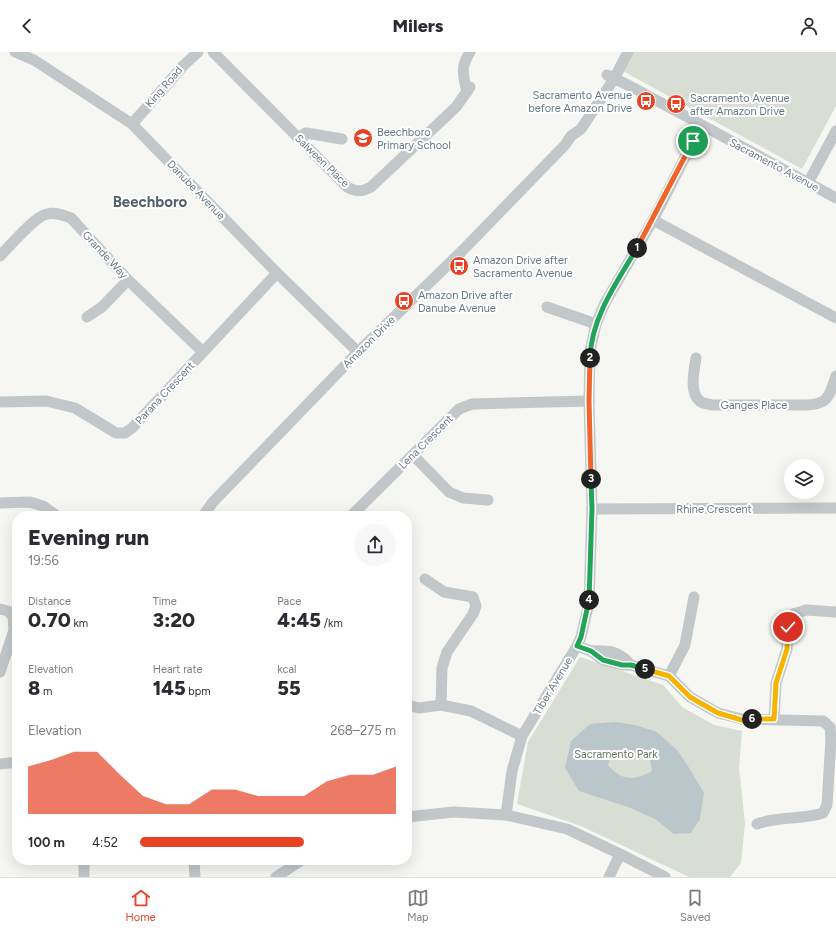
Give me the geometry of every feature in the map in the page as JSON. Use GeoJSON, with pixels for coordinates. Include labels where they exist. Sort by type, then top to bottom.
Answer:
{"type":"FeatureCollection","features":[{"type":"Feature","properties":{"kind":"street","name":"Danube Avenue"},"geometry":{"type":"LineString","coordinates":[[15,52],[34,60],[132,124],[277,273],[358,352]]}},
{"type":"Feature","properties":{"kind":"street","name":"King Road"},"geometry":{"type":"LineString","coordinates":[[132,124],[184,65],[198,52]]}},
{"type":"Feature","properties":{"kind":"street","name":"Salween Place"},"geometry":{"type":"LineString","coordinates":[[212,52],[347,187],[356,191],[364,191],[371,187],[456,106],[469,89],[462,71],[464,62],[470,52]]}},
{"type":"Feature","properties":{"kind":"street","name":"Amazon Drive"},"geometry":{"type":"LineString","coordinates":[[611,77],[620,52]]}},
{"type":"Feature","properties":{"kind":"street","name":"Amazon Drive"},"geometry":{"type":"LineString","coordinates":[[206,511],[358,352],[462,251],[559,151],[571,136],[581,129],[611,77],[628,52]]}},
{"type":"Feature","properties":{"kind":"street","name":"Sacramento Avenue"},"geometry":{"type":"LineString","coordinates":[[611,77],[836,198]]}},
{"type":"Feature","properties":{"kind":"street","name":"Tiber Avenue"},"geometry":{"type":"LineString","coordinates":[[506,815],[512,771],[522,736],[577,646],[581,637],[589,602],[592,509],[589,401],[590,351],[596,324],[605,303],[653,220],[701,126]]}},
{"type":"Feature","properties":{"kind":"street"},"geometry":{"type":"LineString","coordinates":[[808,183],[836,131]]}},
{"type":"Feature","properties":{"kind":"street"},"geometry":{"type":"LineString","coordinates":[[298,138],[306,133],[342,139]]}},
{"type":"Feature","properties":{"kind":"street","name":"Grande Way"},"geometry":{"type":"LineString","coordinates":[[0,256],[37,219],[46,214],[59,214],[71,218],[128,280],[203,352]]}},
{"type":"Feature","properties":{"kind":"street"},"geometry":{"type":"LineString","coordinates":[[653,220],[836,318]]}},
{"type":"Feature","properties":{"kind":"street","name":"Parana Crescent"},"geometry":{"type":"LineString","coordinates":[[0,402],[46,401],[75,408],[116,433],[125,433],[132,428],[277,273]]}},
{"type":"Feature","properties":{"kind":"street"},"geometry":{"type":"LineString","coordinates":[[87,317],[102,307],[128,280]]}},
{"type":"Feature","properties":{"kind":"street"},"geometry":{"type":"LineString","coordinates":[[547,307],[596,324]]}},
{"type":"Feature","properties":{"kind":"street","name":"Ganges Place"},"geometry":{"type":"LineString","coordinates":[[696,358],[693,383],[695,394],[702,402],[712,405],[820,404],[828,397],[836,376]]}},
{"type":"Feature","properties":{"kind":"street","name":"Lena Crescent"},"geometry":{"type":"LineString","coordinates":[[356,511],[459,409],[472,404],[589,401]]}},
{"type":"Feature","properties":{"kind":"street"},"geometry":{"type":"LineString","coordinates":[[413,455],[449,492],[463,498],[488,500]]}},
{"type":"Feature","properties":{"kind":"street"},"geometry":{"type":"LineString","coordinates":[[0,503],[30,502],[43,506],[50,511]]}},
{"type":"Feature","properties":{"kind":"street","name":"Rhine Crescent"},"geometry":{"type":"LineString","coordinates":[[592,509],[836,508]]}},
{"type":"Feature","properties":{"kind":"street"},"geometry":{"type":"LineString","coordinates":[[425,579],[444,592],[473,597],[476,606],[473,614],[447,652],[442,668],[441,705]]}},
{"type":"Feature","properties":{"kind":"street"},"geometry":{"type":"LineString","coordinates":[[669,676],[685,645],[694,597]]}},
{"type":"Feature","properties":{"kind":"street"},"geometry":{"type":"LineString","coordinates":[[0,609],[8,611],[12,615]]}},
{"type":"Feature","properties":{"kind":"street"},"geometry":{"type":"LineString","coordinates":[[774,719],[776,683],[787,649],[788,627],[793,614],[806,610],[836,612]]}},
{"type":"Feature","properties":{"kind":"street"},"geometry":{"type":"LineString","coordinates":[[0,672],[12,636]]}},
{"type":"Feature","properties":{"kind":"street"},"geometry":{"type":"LineString","coordinates":[[577,646],[591,651],[607,650],[624,657],[631,665],[669,676],[690,697],[718,713],[742,720],[774,719],[823,721],[830,727],[832,739],[827,805],[823,813],[814,816],[768,820],[757,824]]}},
{"type":"Feature","properties":{"kind":"street"},"geometry":{"type":"LineString","coordinates":[[412,706],[419,708],[441,705],[471,711],[522,736]]}},
{"type":"Feature","properties":{"kind":"street"},"geometry":{"type":"LineString","coordinates":[[0,764],[12,763]]}},
{"type":"Feature","properties":{"kind":"street"},"geometry":{"type":"LineString","coordinates":[[412,816],[454,812],[506,815],[567,829],[665,877]]}},
{"type":"Feature","properties":{"kind":"street"},"geometry":{"type":"LineString","coordinates":[[609,877],[620,854]]}},
{"type":"Feature","properties":{"kind":"street"},"geometry":{"type":"LineString","coordinates":[[84,865],[84,877]]}},
{"type":"Feature","properties":{"kind":"street"},"geometry":{"type":"LineString","coordinates":[[194,865],[195,877]]}},
{"type":"Feature","properties":{"kind":"street"},"geometry":{"type":"LineString","coordinates":[[276,877],[294,865]]}},
{"type":"Feature","properties":{"kind":"green space"},"geometry":{"type":"Polygon","coordinates":[[[631,52],[836,52],[836,106],[802,169],[621,70],[631,52]]]}},
{"type":"Feature","properties":{"kind":"green space","name":"Sacramento Park"},"geometry":{"type":"Polygon","coordinates":[[[580,657],[663,685],[682,707],[714,725],[742,731],[739,768],[745,823],[741,863],[730,877],[689,877],[581,826],[517,804],[528,742],[580,657]]]}},
{"type":"Feature","properties":{"kind":"shaded area"},"geometry":{"type":"Polygon","coordinates":[[[615,722],[635,725],[657,732],[678,751],[704,793],[700,819],[691,833],[674,834],[655,819],[628,807],[579,791],[565,768],[571,741],[590,724],[615,722]],[[611,755],[608,765],[623,777],[640,777],[652,771],[650,760],[611,755]]]}},
{"type":"Feature","properties":{"kind":"place","name":"Sacramento Avenue before Amazon Drive"},"geometry":{"type":"Point","coordinates":[646,101]}},
{"type":"Feature","properties":{"kind":"place","name":"Sacramento Avenue after Amazon Drive"},"geometry":{"type":"Point","coordinates":[676,104]}},
{"type":"Feature","properties":{"kind":"place","name":"Beechboro Primary School"},"geometry":{"type":"Point","coordinates":[363,138]}},
{"type":"Feature","properties":{"kind":"place","name":"Amazon Drive after Sacramento Avenue"},"geometry":{"type":"Point","coordinates":[459,266]}},
{"type":"Feature","properties":{"kind":"place","name":"Amazon Drive after Danube Avenue"},"geometry":{"type":"Point","coordinates":[404,301]}},
{"type":"Feature","properties":{"kind":"district","name":"Beechboro"},"geometry":{"type":"Point","coordinates":[150,202]}},
{"type":"Feature","properties":{"kind":"route"},"geometry":{"type":"LineString","coordinates":[[693,141],[653,220],[605,303],[596,324],[590,351],[589,401],[592,509],[589,602],[581,637],[577,646],[591,651],[603,660],[622,665],[631,665],[669,676],[690,697],[718,713],[742,720],[774,719],[776,683],[787,649],[788,627]]}}]}
